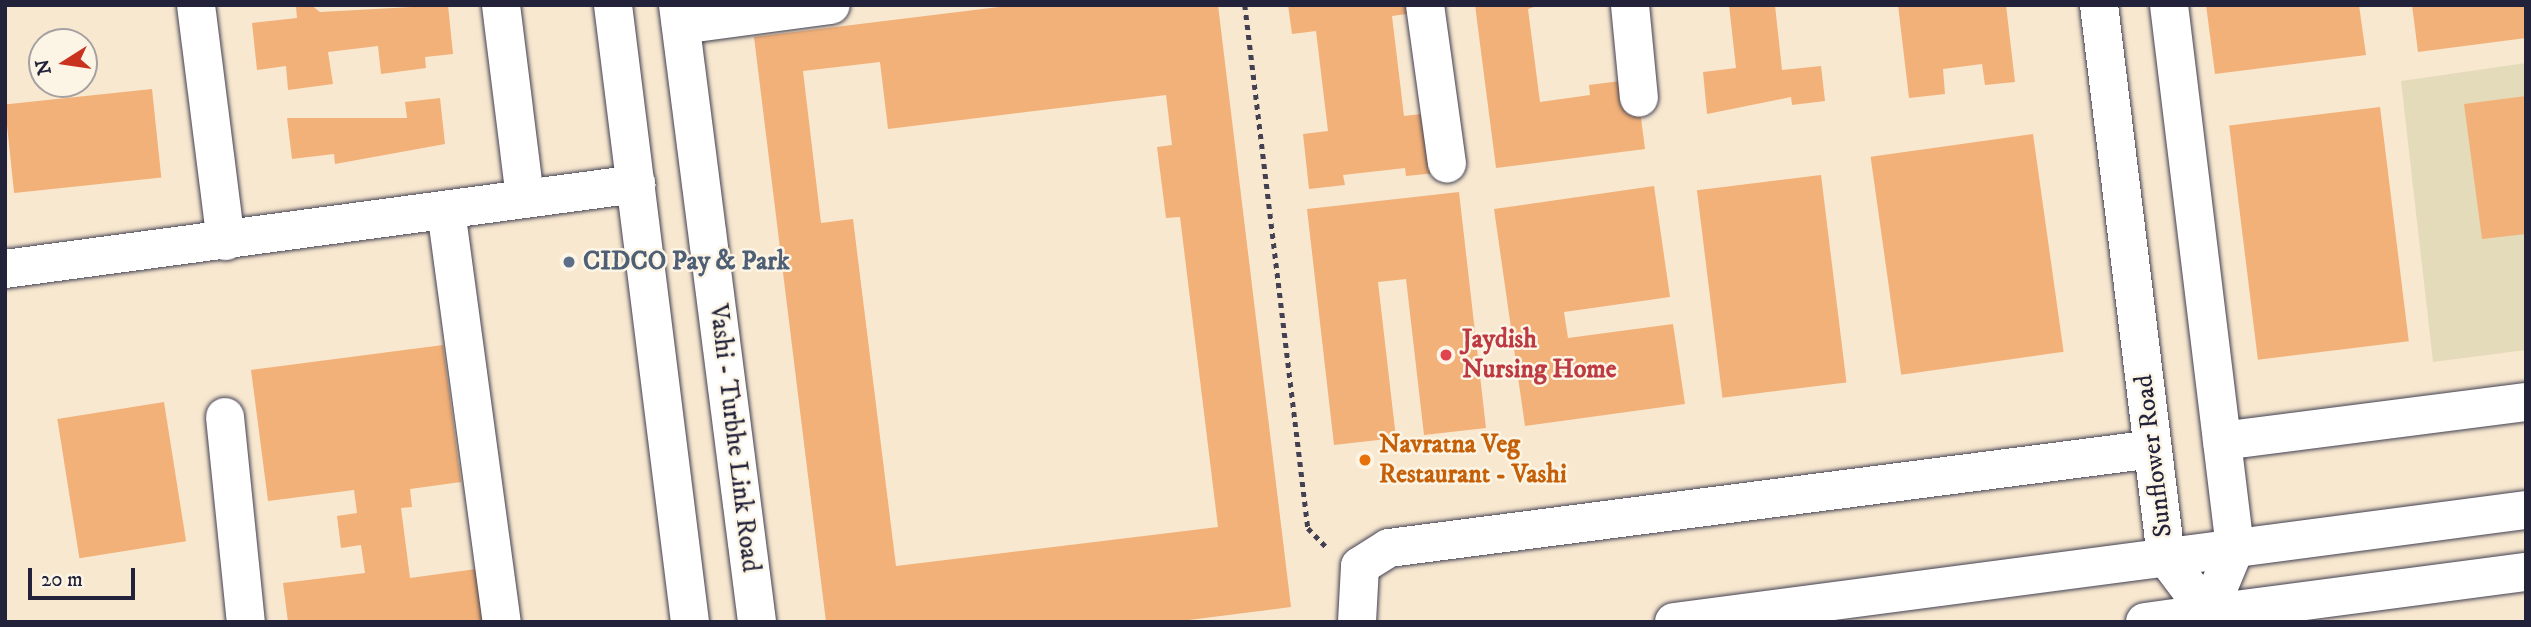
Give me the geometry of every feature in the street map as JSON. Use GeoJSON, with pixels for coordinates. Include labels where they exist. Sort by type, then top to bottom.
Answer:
{"type":"FeatureCollection","features":[{"type":"Feature","properties":{"kind":"main road"},"geometry":{"type":"LineString","coordinates":[[196,5],[226,241]]}},
{"type":"Feature","properties":{"kind":"main road"},"geometry":{"type":"LineString","coordinates":[[501,5],[525,199]]}},
{"type":"Feature","properties":{"kind":"main road"},"geometry":{"type":"LineString","coordinates":[[613,5],[690,622]]}},
{"type":"Feature","properties":{"kind":"main road"},"geometry":{"type":"LineString","coordinates":[[680,15],[831,5]]}},
{"type":"Feature","properties":{"kind":"main road"},"geometry":{"type":"LineString","coordinates":[[1426,5],[1447,163]]}},
{"type":"Feature","properties":{"kind":"main road"},"geometry":{"type":"LineString","coordinates":[[1630,5],[1639,98]]}},
{"type":"Feature","properties":{"kind":"main road","name":"Sunflower Road"},"geometry":{"type":"LineString","coordinates":[[2099,5],[2166,557],[2209,618]]}},
{"type":"Feature","properties":{"kind":"main road"},"geometry":{"type":"LineString","coordinates":[[2169,5],[2235,548],[2209,618]]}},
{"type":"Feature","properties":{"kind":"main road","name":"Vashi - Turbhe Link Road"},"geometry":{"type":"LineString","coordinates":[[680,15],[757,622]]}},
{"type":"Feature","properties":{"kind":"main road"},"geometry":{"type":"LineString","coordinates":[[5,269],[636,184]]}},
{"type":"Feature","properties":{"kind":"main road"},"geometry":{"type":"LineString","coordinates":[[446,210],[502,622]]}},
{"type":"Feature","properties":{"kind":"main road"},"geometry":{"type":"LineString","coordinates":[[2222,441],[2526,402]]}},
{"type":"Feature","properties":{"kind":"main road"},"geometry":{"type":"LineString","coordinates":[[225,417],[246,622]]}},
{"type":"Feature","properties":{"kind":"main road"},"geometry":{"type":"LineString","coordinates":[[1357,622],[1360,566],[1389,548],[2153,449]]}},
{"type":"Feature","properties":{"kind":"main road"},"geometry":{"type":"LineString","coordinates":[[1674,622],[2526,510]]}},
{"type":"Feature","properties":{"kind":"main road"},"geometry":{"type":"LineString","coordinates":[[2145,622],[2209,618],[2526,572]]}},
{"type":"Feature","properties":{"kind":"main road"},"geometry":{"type":"LineString","coordinates":[[751,574],[772,622]]}},
{"type":"Feature","properties":{"kind":"main road"},"geometry":{"type":"LineString","coordinates":[[674,622],[684,583]]}},
{"type":"Feature","properties":{"kind":"path"},"geometry":{"type":"LineString","coordinates":[[1245,5],[1308,528],[1321,545],[1360,566]]}},
{"type":"Feature","properties":{"kind":"shaded area"},"geometry":{"type":"Polygon","coordinates":[[[2526,63],[2526,350],[2433,362],[2401,81],[2526,63]]]}},
{"type":"Feature","properties":{"kind":"building"},"geometry":{"type":"Polygon","coordinates":[[[311,5],[320,12],[448,5],[453,54],[425,57],[426,68],[381,74],[378,46],[328,52],[333,84],[288,90],[286,66],[257,70],[252,23],[297,18],[296,7],[311,5]]]}},
{"type":"Feature","properties":{"kind":"building"},"geometry":{"type":"Polygon","coordinates":[[[1015,5],[1218,5],[1291,607],[1173,622],[826,622],[754,37],[1015,5]],[[880,62],[803,71],[821,223],[853,219],[896,566],[1218,527],[1180,217],[1166,218],[1157,147],[1172,145],[1166,95],[888,129],[880,62]]]}},
{"type":"Feature","properties":{"kind":"building"},"geometry":{"type":"Polygon","coordinates":[[[1288,5],[1420,5],[1421,12],[1392,16],[1404,116],[1430,113],[1437,173],[1406,176],[1405,168],[1343,175],[1345,185],[1309,189],[1303,134],[1328,131],[1316,31],[1292,34],[1288,5]]]}},
{"type":"Feature","properties":{"kind":"building"},"geometry":{"type":"Polygon","coordinates":[[[1475,5],[1540,5],[1528,9],[1540,102],[1590,95],[1589,85],[1636,79],[1645,149],[1496,168],[1475,5]]]}},
{"type":"Feature","properties":{"kind":"building"},"geometry":{"type":"Polygon","coordinates":[[[1729,5],[1775,5],[1782,70],[1821,66],[1825,101],[1792,105],[1791,97],[1707,114],[1703,72],[1736,68],[1729,5]]]}},
{"type":"Feature","properties":{"kind":"building"},"geometry":{"type":"Polygon","coordinates":[[[1898,5],[2006,5],[2015,82],[1985,85],[1982,64],[1943,69],[1945,94],[1909,98],[1898,5]]]}},
{"type":"Feature","properties":{"kind":"building"},"geometry":{"type":"Polygon","coordinates":[[[2206,5],[2359,5],[2366,55],[2215,74],[2206,5]]]}},
{"type":"Feature","properties":{"kind":"building"},"geometry":{"type":"Polygon","coordinates":[[[2412,5],[2526,5],[2526,38],[2418,52],[2412,5]]]}},
{"type":"Feature","properties":{"kind":"building"},"geometry":{"type":"Polygon","coordinates":[[[152,89],[161,178],[14,193],[5,104],[66,98],[98,98],[98,95],[152,89]]]}},
{"type":"Feature","properties":{"kind":"building"},"geometry":{"type":"Polygon","coordinates":[[[2526,96],[2526,234],[2482,239],[2464,104],[2526,96]]]}},
{"type":"Feature","properties":{"kind":"building"},"geometry":{"type":"Polygon","coordinates":[[[440,98],[445,144],[335,164],[334,154],[292,159],[287,118],[407,118],[405,102],[440,98]]]}},
{"type":"Feature","properties":{"kind":"building"},"geometry":{"type":"Polygon","coordinates":[[[2380,107],[2409,341],[2258,360],[2229,126],[2380,107]]]}},
{"type":"Feature","properties":{"kind":"building"},"geometry":{"type":"Polygon","coordinates":[[[2033,134],[2064,352],[1901,375],[1871,157],[2033,134]]]}},
{"type":"Feature","properties":{"kind":"building"},"geometry":{"type":"Polygon","coordinates":[[[1821,175],[1846,382],[1722,398],[1697,190],[1821,175]]]}},
{"type":"Feature","properties":{"kind":"building"},"geometry":{"type":"Polygon","coordinates":[[[1654,186],[1670,297],[1564,312],[1568,338],[1673,324],[1685,404],[1525,426],[1494,209],[1654,186]]]}},
{"type":"Feature","properties":{"kind":"building","name":"Jaydish Nursing Home"},"geometry":{"type":"Polygon","coordinates":[[[1459,192],[1486,428],[1424,435],[1406,279],[1378,282],[1396,438],[1334,445],[1307,209],[1459,192]]]}},
{"type":"Feature","properties":{"kind":"building"},"geometry":{"type":"Polygon","coordinates":[[[443,345],[461,482],[410,489],[412,507],[401,508],[410,578],[476,569],[483,622],[288,622],[283,583],[365,573],[361,545],[341,548],[337,516],[357,513],[354,490],[268,501],[251,370],[443,345]]]}},
{"type":"Feature","properties":{"kind":"building"},"geometry":{"type":"Polygon","coordinates":[[[164,402],[186,541],[79,558],[57,419],[164,402]]]}},
{"type":"Feature","properties":{"kind":"place","name":"CIDCO Pay & Park"},"geometry":{"type":"Point","coordinates":[569,262]}},
{"type":"Feature","properties":{"kind":"place","name":"Jaydish Nursing Home"},"geometry":{"type":"Point","coordinates":[1446,355]}},
{"type":"Feature","properties":{"kind":"place","name":"Navratna Veg Restaurant - Vashi"},"geometry":{"type":"Point","coordinates":[1365,460]}}]}
